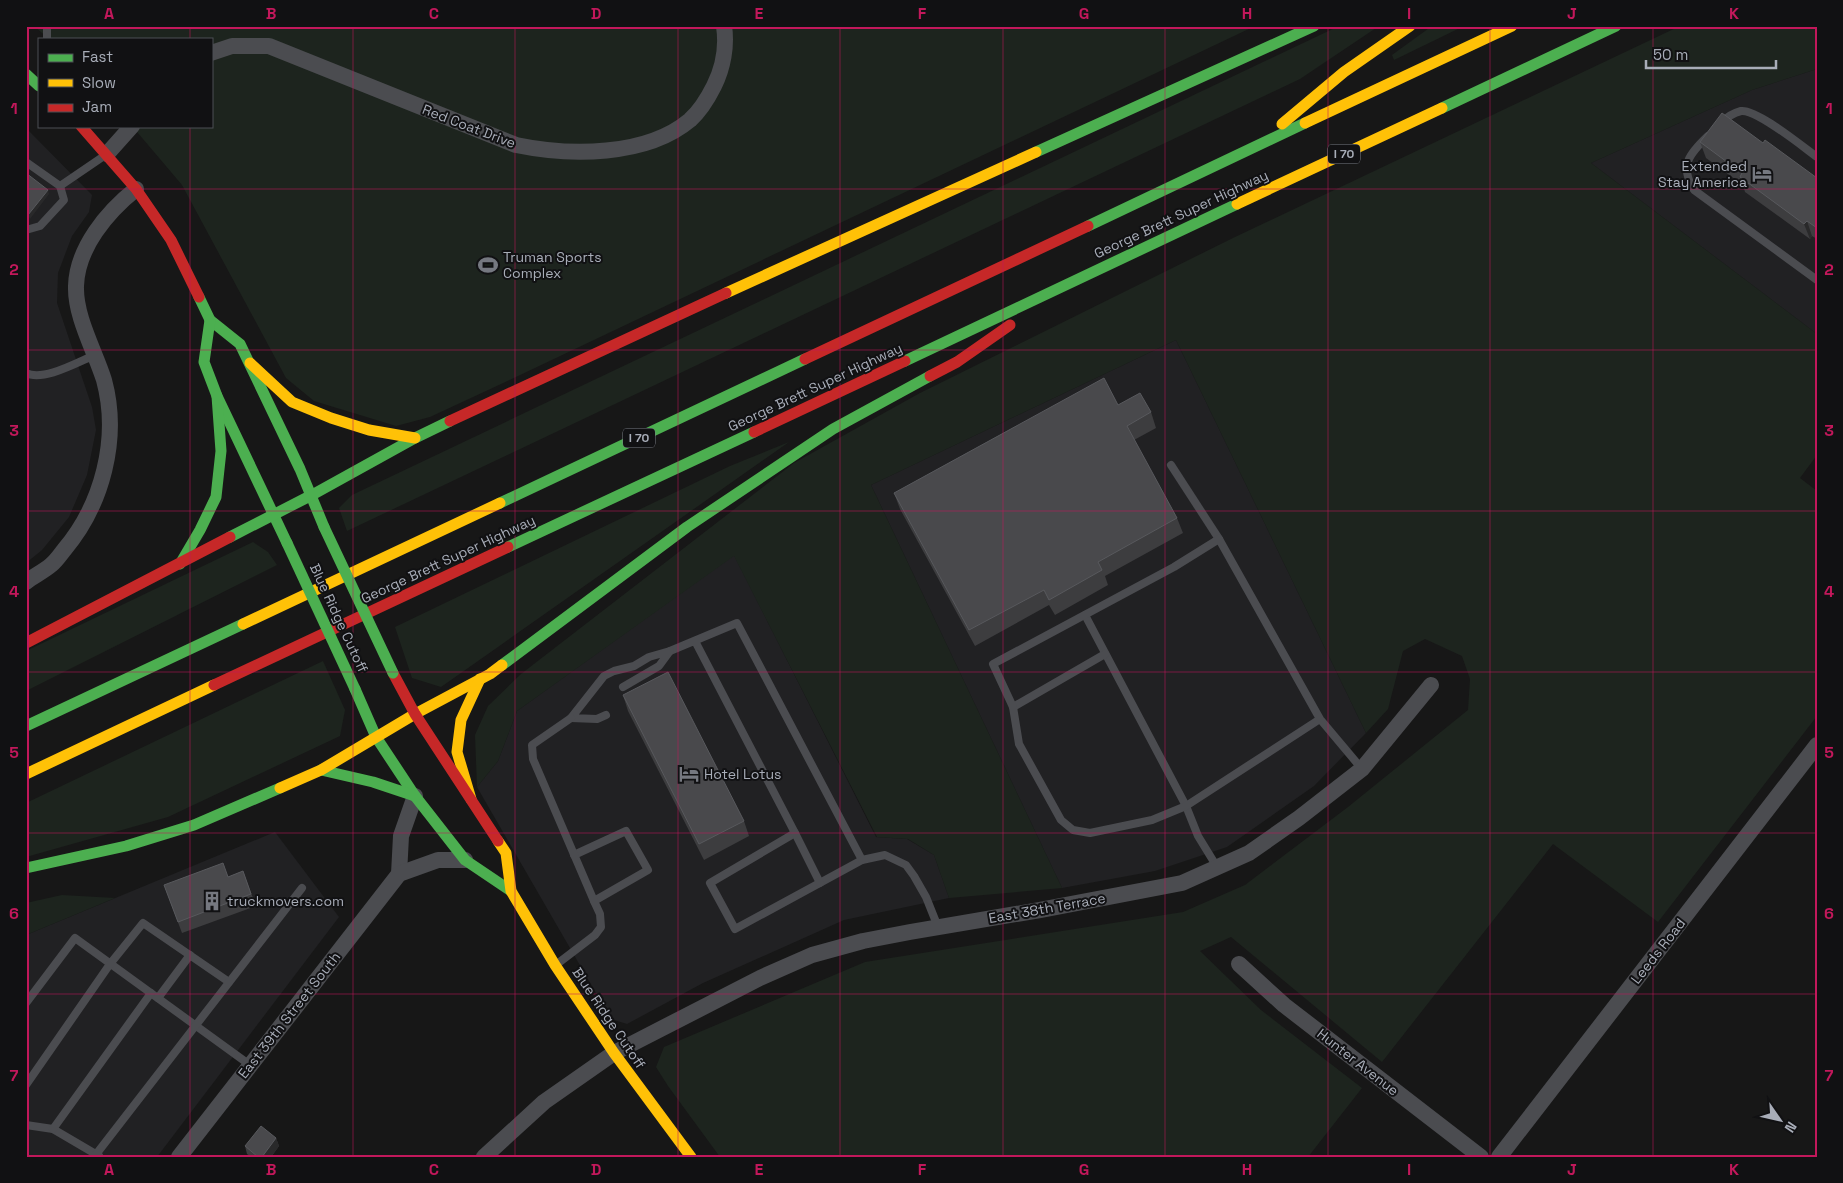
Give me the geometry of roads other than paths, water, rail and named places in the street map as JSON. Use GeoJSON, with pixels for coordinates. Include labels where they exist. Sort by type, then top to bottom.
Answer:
{"type":"FeatureCollection","features":[{"type":"Feature","properties":{"kind":"main road"},"geometry":{"type":"LineString","coordinates":[[26,643],[312,495],[415,438],[614,344],[1314,26]]}},
{"type":"Feature","properties":{"kind":"main road"},"geometry":{"type":"LineString","coordinates":[[1252,149],[1344,72],[1410,26]]}},
{"type":"Feature","properties":{"kind":"main road","name":"George Brett Super Highway"},"geometry":{"type":"LineString","coordinates":[[26,726],[1512,26]]}},
{"type":"Feature","properties":{"kind":"main road","name":"George Brett Super Highway"},"geometry":{"type":"LineString","coordinates":[[26,774],[1616,26]]}},
{"type":"Feature","properties":{"kind":"main road"},"geometry":{"type":"LineString","coordinates":[[26,74],[38,85]]}},
{"type":"Feature","properties":{"kind":"main road","name":"Blue Ridge Cutoff"},"geometry":{"type":"LineString","coordinates":[[84,128],[136,190],[170,240],[210,320],[240,344],[312,495],[324,527],[414,714],[506,853],[511,891],[555,965],[614,1053],[691,1157]]}},
{"type":"Feature","properties":{"kind":"main road"},"geometry":{"type":"LineString","coordinates":[[26,868],[126,846],[194,825],[321,770],[414,714],[490,674],[687,527],[833,429],[957,362],[1072,282]]}},
{"type":"Feature","properties":{"kind":"main road","name":"Blue Ridge Cutoff"},"geometry":{"type":"LineString","coordinates":[[210,320],[204,362],[217,396],[356,689],[376,737],[415,796],[465,860],[511,891]]}},
{"type":"Feature","properties":{"kind":"main road"},"geometry":{"type":"LineString","coordinates":[[250,363],[292,402],[331,418],[369,430],[415,438]]}},
{"type":"Feature","properties":{"kind":"main road"},"geometry":{"type":"LineString","coordinates":[[180,564],[216,498],[221,451],[217,396]]}},
{"type":"Feature","properties":{"kind":"main road"},"geometry":{"type":"LineString","coordinates":[[471,798],[457,752],[461,720],[480,679]]}},
{"type":"Feature","properties":{"kind":"main road"},"geometry":{"type":"LineString","coordinates":[[321,770],[373,782],[415,796]]}},
{"type":"Feature","properties":{"kind":"street","name":"Red Coat Drive"},"geometry":{"type":"LineString","coordinates":[[212,53],[232,46],[269,46],[516,145],[559,151],[585,152],[629,147],[647,142],[662,137],[690,120],[710,94],[719,74],[724,51],[724,26]]}},
{"type":"Feature","properties":{"kind":"street"},"geometry":{"type":"LineString","coordinates":[[107,154],[130,128]]}},
{"type":"Feature","properties":{"kind":"street"},"geometry":{"type":"LineString","coordinates":[[26,582],[52,565],[77,534],[92,508],[102,480],[109,441],[109,411],[104,382],[78,305],[76,286],[79,269],[87,246],[96,231],[122,200],[136,190]]}},
{"type":"Feature","properties":{"kind":"street","name":"East 38th Terrace"},"geometry":{"type":"LineString","coordinates":[[484,1157],[544,1102],[614,1053],[760,978],[812,955],[863,941],[1182,883],[1249,853],[1299,818],[1362,769],[1431,685]]}},
{"type":"Feature","properties":{"kind":"street","name":"Leeds Road"},"geometry":{"type":"LineString","coordinates":[[1499,1157],[1816,749]]}},
{"type":"Feature","properties":{"kind":"street"},"geometry":{"type":"LineString","coordinates":[[415,796],[401,836],[399,874],[438,860],[465,860]]}},
{"type":"Feature","properties":{"kind":"street","name":"East 39th Street South"},"geometry":{"type":"LineString","coordinates":[[180,1157],[399,874]]}},
{"type":"Feature","properties":{"kind":"street","name":"Hunter Avenue"},"geometry":{"type":"LineString","coordinates":[[1239,964],[1284,1005],[1481,1157]]}},
{"type":"Feature","properties":{"kind":"lane"},"geometry":{"type":"LineString","coordinates":[[1817,157],[1766,121],[1752,113],[1742,111],[1728,116],[1697,146],[1687,163],[1687,178],[1694,190],[1817,280]]}},
{"type":"Feature","properties":{"kind":"lane"},"geometry":{"type":"LineString","coordinates":[[60,186],[107,154]]}},
{"type":"Feature","properties":{"kind":"lane"},"geometry":{"type":"LineString","coordinates":[[26,162],[60,186],[64,200],[40,226],[26,230]]}},
{"type":"Feature","properties":{"kind":"lane"},"geometry":{"type":"LineString","coordinates":[[27,375],[47,374],[95,355]]}},
{"type":"Feature","properties":{"kind":"lane"},"geometry":{"type":"LineString","coordinates":[[1171,465],[1219,539],[1320,719],[1362,769]]}},
{"type":"Feature","properties":{"kind":"lane"},"geometry":{"type":"LineString","coordinates":[[1219,539],[1174,567],[993,664],[1012,707],[1020,744],[1062,820],[1073,830],[1090,833],[1152,820],[1186,806],[1320,719]]}},
{"type":"Feature","properties":{"kind":"lane"},"geometry":{"type":"LineString","coordinates":[[1085,615],[1186,806],[1198,836],[1217,868]]}},
{"type":"Feature","properties":{"kind":"lane"},"geometry":{"type":"LineString","coordinates":[[555,965],[594,935],[601,926],[600,914],[532,760],[532,745],[571,718],[604,676],[634,666],[649,657],[670,652],[737,624],[862,860]]}},
{"type":"Feature","properties":{"kind":"lane"},"geometry":{"type":"LineString","coordinates":[[695,641],[820,883]]}},
{"type":"Feature","properties":{"kind":"lane"},"geometry":{"type":"LineString","coordinates":[[623,687],[659,666],[670,652]]}},
{"type":"Feature","properties":{"kind":"lane"},"geometry":{"type":"LineString","coordinates":[[1012,707],[1105,654]]}},
{"type":"Feature","properties":{"kind":"lane"},"geometry":{"type":"LineString","coordinates":[[571,718],[596,719],[606,715]]}},
{"type":"Feature","properties":{"kind":"lane"},"geometry":{"type":"LineString","coordinates":[[574,855],[626,830],[648,870],[594,901]]}},
{"type":"Feature","properties":{"kind":"lane"},"geometry":{"type":"LineString","coordinates":[[795,833],[710,883],[735,929],[862,860],[885,855],[906,865],[926,898],[938,927]]}},
{"type":"Feature","properties":{"kind":"lane"},"geometry":{"type":"LineString","coordinates":[[26,1125],[53,1129],[97,1156],[302,888]]}},
{"type":"Feature","properties":{"kind":"lane"},"geometry":{"type":"LineString","coordinates":[[26,1085],[110,964],[143,923],[229,982]]}},
{"type":"Feature","properties":{"kind":"lane"},"geometry":{"type":"LineString","coordinates":[[26,1003],[75,938],[250,1065]]}},
{"type":"Feature","properties":{"kind":"lane"},"geometry":{"type":"LineString","coordinates":[[53,1129],[154,996],[190,955]]}},
{"type":"Feature","properties":{"kind":"place","name":"Extended Stay America"},"geometry":{"type":"Point","coordinates":[1762,174]}},
{"type":"Feature","properties":{"kind":"place","name":"Truman Sports Complex"},"geometry":{"type":"Point","coordinates":[488,265]}},
{"type":"Feature","properties":{"kind":"place","name":"Hotel Lotus"},"geometry":{"type":"Point","coordinates":[689,774]}},
{"type":"Feature","properties":{"kind":"place","name":"truckmovers.com"},"geometry":{"type":"Point","coordinates":[212,901]}}]}
